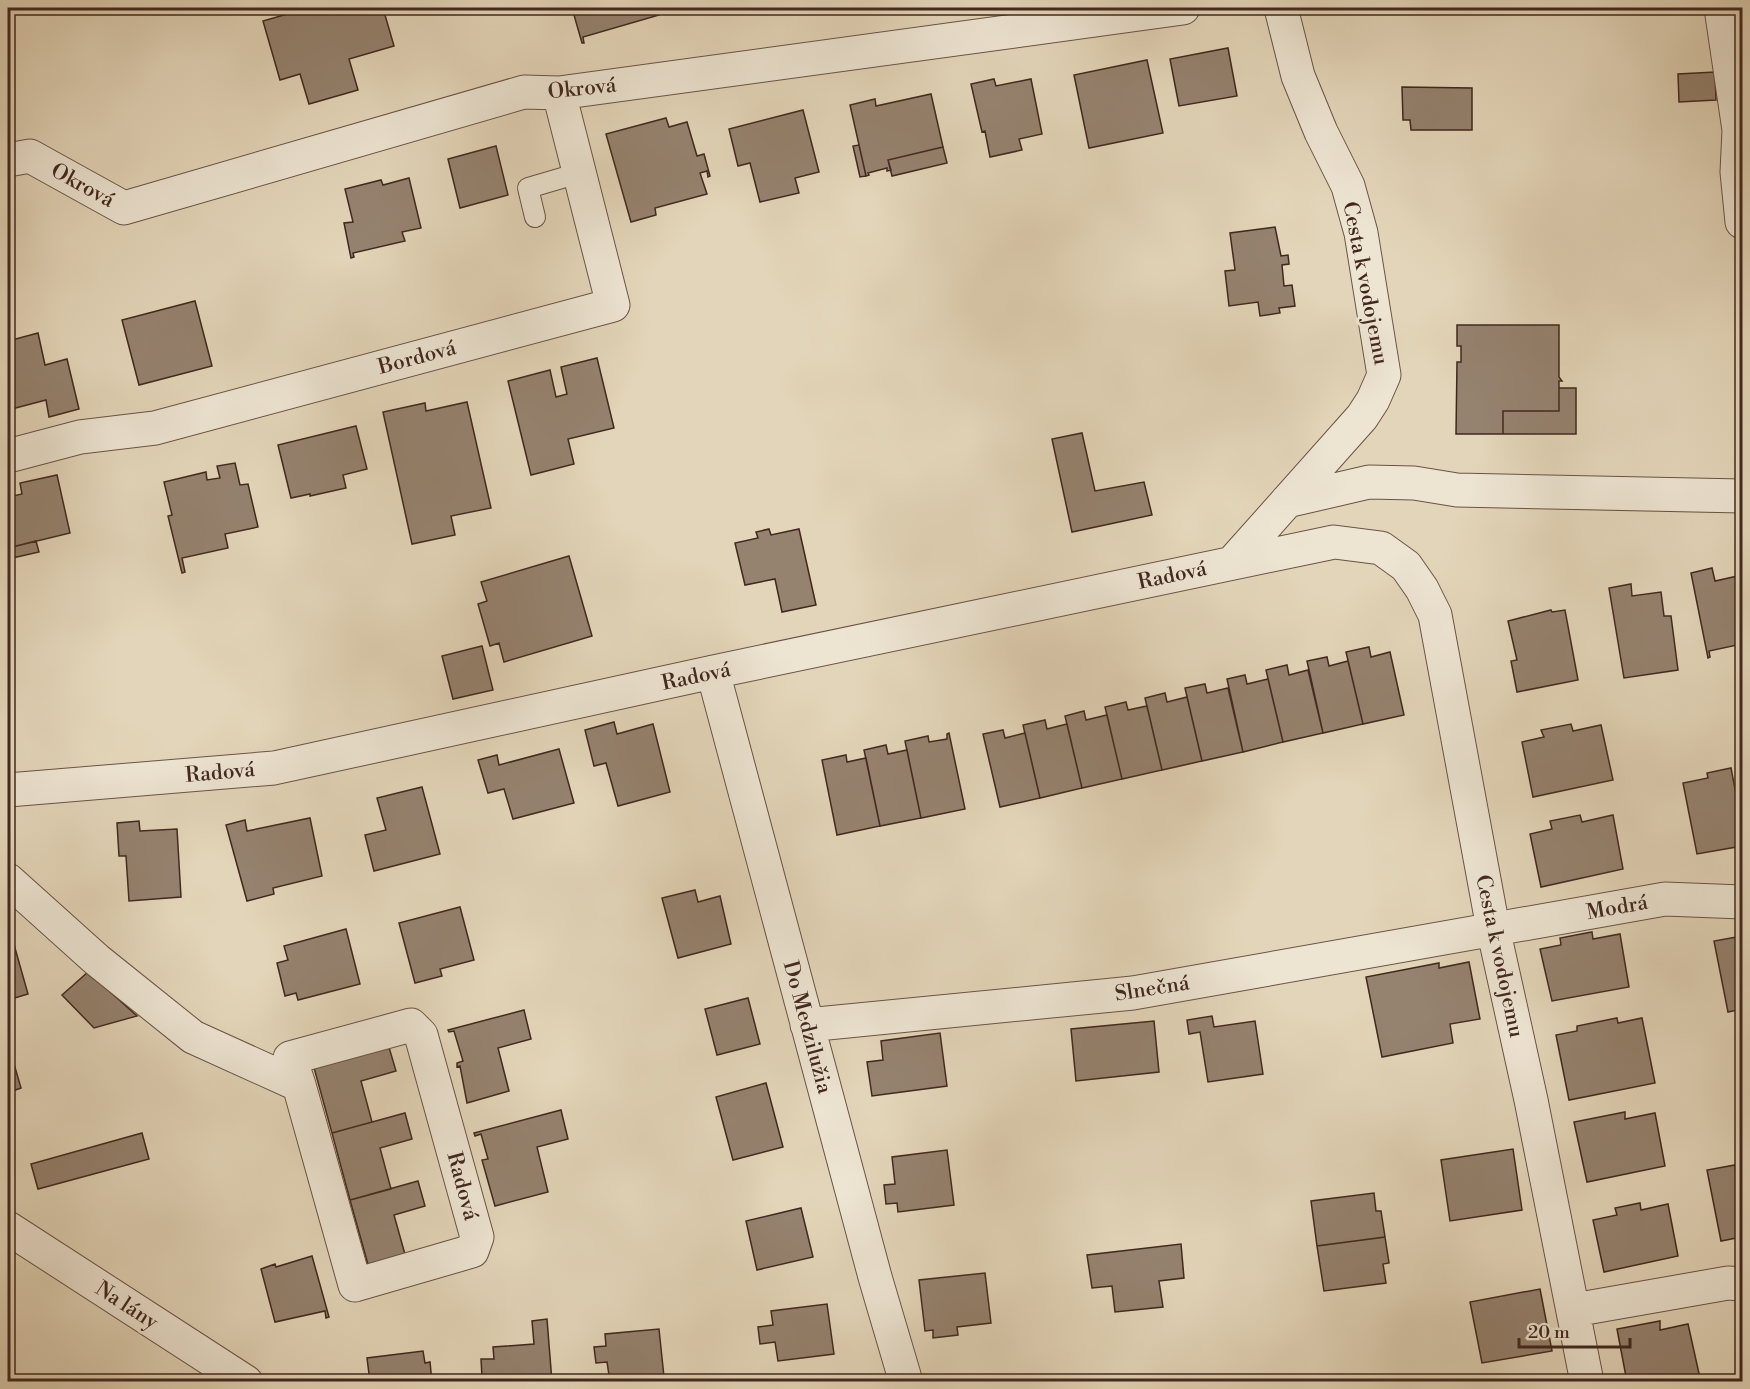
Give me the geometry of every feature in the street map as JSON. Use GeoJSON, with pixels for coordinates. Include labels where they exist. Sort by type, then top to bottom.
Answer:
{"type":"FeatureCollection","features":[{"type":"Feature","properties":{"kind":"street","name":"Okrová"},"geometry":{"type":"LineString","coordinates":[[8,160],[30,156],[124,208],[524,92],[559,93],[1183,8]]}},
{"type":"Feature","properties":{"kind":"street","name":"Cesta k vodojemu"},"geometry":{"type":"LineString","coordinates":[[1232,562],[1362,417],[1373,400],[1384,375],[1361,232],[1348,186],[1321,132],[1298,76],[1281,8]]}},
{"type":"Feature","properties":{"kind":"street"},"geometry":{"type":"LineString","coordinates":[[1721,8],[1739,94],[1737,172],[1743,222]]}},
{"type":"Feature","properties":{"kind":"street","name":"Bordová"},"geometry":{"type":"LineString","coordinates":[[8,456],[80,437],[155,428],[613,304],[559,93]]}},
{"type":"Feature","properties":{"kind":"street"},"geometry":{"type":"LineString","coordinates":[[1287,501],[1369,482],[1414,483],[1457,490],[1743,496]]}},
{"type":"Feature","properties":{"kind":"street","name":"Radová"},"geometry":{"type":"LineString","coordinates":[[8,790],[274,768],[1232,562],[1334,542],[1381,548]]}},
{"type":"Feature","properties":{"kind":"street","name":"Cesta k vodojemu"},"geometry":{"type":"LineString","coordinates":[[1381,548],[1406,567],[1422,589],[1435,615],[1493,928],[1574,1310],[1587,1382]]}},
{"type":"Feature","properties":{"kind":"street","name":"Do Medzilužia"},"geometry":{"type":"LineString","coordinates":[[713,672],[875,1277],[906,1382]]}},
{"type":"Feature","properties":{"kind":"street"},"geometry":{"type":"LineString","coordinates":[[8,880],[97,960],[193,1037],[298,1085]]}},
{"type":"Feature","properties":{"kind":"street","name":"Modrá"},"geometry":{"type":"LineString","coordinates":[[1493,928],[1665,899],[1743,902]]}},
{"type":"Feature","properties":{"kind":"street","name":"Slnečná"},"geometry":{"type":"LineString","coordinates":[[807,1025],[1133,993],[1493,928]]}},
{"type":"Feature","properties":{"kind":"street","name":"Radová"},"geometry":{"type":"LineString","coordinates":[[411,1025],[421,1035],[477,1237],[472,1251],[356,1285],[298,1085],[290,1058],[411,1025]]}},
{"type":"Feature","properties":{"kind":"street","name":"Na lány"},"geometry":{"type":"LineString","coordinates":[[8,1228],[246,1382]]}},
{"type":"Feature","properties":{"kind":"street"},"geometry":{"type":"LineString","coordinates":[[1574,1310],[1728,1283],[1743,1284]]}},
{"type":"Feature","properties":{"kind":"lane"},"geometry":{"type":"LineString","coordinates":[[535,217],[528,188],[579,173]]}},
{"type":"Feature","properties":{"kind":"building"},"geometry":{"type":"Polygon","coordinates":[[[308,8],[383,8],[394,46],[349,59],[358,90],[309,104],[300,74],[280,80],[263,21],[308,8]]]}},
{"type":"Feature","properties":{"kind":"building"},"geometry":{"type":"Polygon","coordinates":[[[572,8],[657,8],[659,15],[583,37],[584,43],[582,43],[572,8]]]}},
{"type":"Feature","properties":{"kind":"building"},"geometry":{"type":"Polygon","coordinates":[[[1228,48],[1237,96],[1179,106],[1170,59],[1228,48]]]}},
{"type":"Feature","properties":{"kind":"building"},"geometry":{"type":"Polygon","coordinates":[[[1147,60],[1163,133],[1089,148],[1074,75],[1147,60]]]}},
{"type":"Feature","properties":{"kind":"building"},"geometry":{"type":"Polygon","coordinates":[[[1715,72],[1716,100],[1679,102],[1678,74],[1715,72]]]}},
{"type":"Feature","properties":{"kind":"building"},"geometry":{"type":"Polygon","coordinates":[[[994,79],[996,86],[1031,79],[1042,134],[1019,139],[1022,150],[990,157],[971,84],[994,79]]]}},
{"type":"Feature","properties":{"kind":"building"},"geometry":{"type":"Polygon","coordinates":[[[1402,87],[1472,88],[1472,130],[1411,130],[1410,120],[1403,120],[1402,87]]]}},
{"type":"Feature","properties":{"kind":"building"},"geometry":{"type":"Polygon","coordinates":[[[931,94],[943,147],[888,160],[891,170],[887,171],[887,168],[868,173],[869,175],[866,176],[850,105],[875,99],[876,106],[931,94]]]}},
{"type":"Feature","properties":{"kind":"building"},"geometry":{"type":"Polygon","coordinates":[[[803,110],[819,172],[795,178],[799,193],[760,202],[750,163],[738,166],[729,129],[803,110]]]}},
{"type":"Feature","properties":{"kind":"building"},"geometry":{"type":"Polygon","coordinates":[[[666,118],[669,127],[687,122],[697,156],[704,154],[710,176],[708,177],[707,171],[700,173],[707,194],[655,208],[656,215],[631,222],[606,134],[666,118]]]}},
{"type":"Feature","properties":{"kind":"building"},"geometry":{"type":"Polygon","coordinates":[[[859,145],[866,176],[860,177],[853,146],[859,145]]]}},
{"type":"Feature","properties":{"kind":"building"},"geometry":{"type":"Polygon","coordinates":[[[496,146],[508,195],[460,208],[448,159],[496,146]]]}},
{"type":"Feature","properties":{"kind":"building"},"geometry":{"type":"Polygon","coordinates":[[[943,147],[947,163],[892,176],[888,160],[943,147]]]}},
{"type":"Feature","properties":{"kind":"building"},"geometry":{"type":"Polygon","coordinates":[[[409,178],[421,228],[402,232],[405,241],[353,253],[354,257],[351,258],[344,223],[353,222],[345,189],[381,180],[383,185],[409,178]]]}},
{"type":"Feature","properties":{"kind":"building"},"geometry":{"type":"Polygon","coordinates":[[[1275,227],[1281,256],[1288,255],[1289,264],[1282,265],[1284,286],[1292,285],[1295,306],[1279,308],[1280,313],[1260,316],[1258,302],[1229,306],[1225,271],[1235,270],[1230,233],[1275,227]]]}},
{"type":"Feature","properties":{"kind":"building"},"geometry":{"type":"Polygon","coordinates":[[[195,301],[212,366],[139,385],[122,320],[195,301]]]}},
{"type":"Feature","properties":{"kind":"building"},"geometry":{"type":"Polygon","coordinates":[[[1457,325],[1559,325],[1559,377],[1562,381],[1559,381],[1559,411],[1503,411],[1503,434],[1456,434],[1457,362],[1461,362],[1461,346],[1457,346],[1457,325]]]}},
{"type":"Feature","properties":{"kind":"building"},"geometry":{"type":"Polygon","coordinates":[[[38,333],[45,365],[67,359],[79,409],[49,417],[46,400],[8,410],[8,341],[38,333]]]}},
{"type":"Feature","properties":{"kind":"building"},"geometry":{"type":"Polygon","coordinates":[[[597,358],[614,428],[568,439],[574,464],[531,475],[508,381],[550,370],[556,397],[567,394],[561,367],[597,358]]]}},
{"type":"Feature","properties":{"kind":"building"},"geometry":{"type":"Polygon","coordinates":[[[1559,388],[1576,388],[1576,434],[1503,434],[1503,411],[1559,411],[1559,388]]]}},
{"type":"Feature","properties":{"kind":"building"},"geometry":{"type":"Polygon","coordinates":[[[467,402],[491,508],[451,516],[455,535],[412,544],[383,412],[425,403],[426,411],[467,402]]]}},
{"type":"Feature","properties":{"kind":"building"},"geometry":{"type":"Polygon","coordinates":[[[356,426],[367,469],[343,475],[346,488],[291,498],[278,445],[356,426]]]}},
{"type":"Feature","properties":{"kind":"building"},"geometry":{"type":"Polygon","coordinates":[[[1082,433],[1095,491],[1144,482],[1152,515],[1072,532],[1052,439],[1082,433]]]}},
{"type":"Feature","properties":{"kind":"building"},"geometry":{"type":"Polygon","coordinates":[[[235,463],[240,485],[248,484],[258,527],[225,534],[228,548],[182,558],[185,572],[182,573],[168,516],[172,515],[164,482],[206,472],[207,480],[220,478],[217,466],[235,463]]]}},
{"type":"Feature","properties":{"kind":"building"},"geometry":{"type":"Polygon","coordinates":[[[57,475],[70,533],[8,548],[8,497],[22,494],[20,483],[57,475]]]}},
{"type":"Feature","properties":{"kind":"building"},"geometry":{"type":"Polygon","coordinates":[[[769,529],[771,535],[799,529],[816,605],[782,612],[775,579],[745,585],[735,543],[758,538],[756,532],[769,529]]]}},
{"type":"Feature","properties":{"kind":"building"},"geometry":{"type":"Polygon","coordinates":[[[36,541],[39,552],[8,559],[8,548],[36,541]]]}},
{"type":"Feature","properties":{"kind":"building"},"geometry":{"type":"Polygon","coordinates":[[[569,556],[592,636],[504,662],[499,643],[490,646],[478,604],[487,601],[481,582],[569,556]]]}},
{"type":"Feature","properties":{"kind":"building"},"geometry":{"type":"Polygon","coordinates":[[[1712,568],[1715,581],[1742,575],[1742,644],[1709,651],[1710,657],[1708,658],[1691,573],[1712,568]]]}},
{"type":"Feature","properties":{"kind":"building"},"geometry":{"type":"Polygon","coordinates":[[[1631,584],[1632,596],[1661,592],[1664,616],[1671,616],[1678,670],[1624,678],[1609,588],[1631,584]]]}},
{"type":"Feature","properties":{"kind":"building"},"geometry":{"type":"Polygon","coordinates":[[[1551,610],[1552,612],[1565,610],[1578,680],[1517,692],[1511,661],[1517,660],[1508,621],[1551,610]]]}},
{"type":"Feature","properties":{"kind":"building"},"geometry":{"type":"Polygon","coordinates":[[[482,646],[493,690],[453,699],[442,656],[482,646]]]}},
{"type":"Feature","properties":{"kind":"building"},"geometry":{"type":"Polygon","coordinates":[[[1369,647],[1371,657],[1390,652],[1404,715],[1363,724],[1346,652],[1369,647]]]}},
{"type":"Feature","properties":{"kind":"building"},"geometry":{"type":"Polygon","coordinates":[[[1327,657],[1329,666],[1348,661],[1363,724],[1323,733],[1307,661],[1327,657]]]}},
{"type":"Feature","properties":{"kind":"building"},"geometry":{"type":"Polygon","coordinates":[[[1287,665],[1289,675],[1308,670],[1323,733],[1283,742],[1266,670],[1287,665]]]}},
{"type":"Feature","properties":{"kind":"building"},"geometry":{"type":"Polygon","coordinates":[[[1245,675],[1247,684],[1268,679],[1283,742],[1243,752],[1227,679],[1245,675]]]}},
{"type":"Feature","properties":{"kind":"building"},"geometry":{"type":"Polygon","coordinates":[[[1205,684],[1207,693],[1228,688],[1243,752],[1202,761],[1185,688],[1205,684]]]}},
{"type":"Feature","properties":{"kind":"building"},"geometry":{"type":"Polygon","coordinates":[[[1165,693],[1167,702],[1187,697],[1202,761],[1162,770],[1145,698],[1165,693]]]}},
{"type":"Feature","properties":{"kind":"building"},"geometry":{"type":"Polygon","coordinates":[[[1126,702],[1128,710],[1147,706],[1162,770],[1122,779],[1105,707],[1126,702]]]}},
{"type":"Feature","properties":{"kind":"building"},"geometry":{"type":"Polygon","coordinates":[[[1084,711],[1086,720],[1107,715],[1122,779],[1082,788],[1065,716],[1084,711]]]}},
{"type":"Feature","properties":{"kind":"building"},"geometry":{"type":"Polygon","coordinates":[[[1045,720],[1047,729],[1067,724],[1082,788],[1040,798],[1023,725],[1045,720]]]}},
{"type":"Feature","properties":{"kind":"building"},"geometry":{"type":"Polygon","coordinates":[[[614,722],[617,734],[653,724],[670,792],[618,806],[606,763],[594,766],[585,730],[614,722]]]}},
{"type":"Feature","properties":{"kind":"building"},"geometry":{"type":"Polygon","coordinates":[[[1571,724],[1573,731],[1601,725],[1613,780],[1533,797],[1522,742],[1544,737],[1541,730],[1571,724]]]}},
{"type":"Feature","properties":{"kind":"building"},"geometry":{"type":"Polygon","coordinates":[[[1003,730],[1005,738],[1025,733],[1040,798],[1000,807],[983,734],[1003,730]]]}},
{"type":"Feature","properties":{"kind":"building"},"geometry":{"type":"Polygon","coordinates":[[[949,733],[965,809],[921,818],[905,741],[928,736],[929,742],[947,739],[949,733]]]}},
{"type":"Feature","properties":{"kind":"building"},"geometry":{"type":"Polygon","coordinates":[[[886,745],[888,754],[907,750],[921,818],[880,826],[864,750],[886,745]]]}},
{"type":"Feature","properties":{"kind":"building"},"geometry":{"type":"Polygon","coordinates":[[[559,749],[574,803],[513,819],[504,789],[488,793],[478,760],[497,755],[499,765],[559,749]]]}},
{"type":"Feature","properties":{"kind":"building"},"geometry":{"type":"Polygon","coordinates":[[[846,755],[847,762],[866,758],[880,826],[837,835],[822,760],[846,755]]]}},
{"type":"Feature","properties":{"kind":"building"},"geometry":{"type":"Polygon","coordinates":[[[1731,768],[1742,825],[1742,846],[1697,854],[1683,783],[1708,778],[1707,773],[1731,768]]]}},
{"type":"Feature","properties":{"kind":"building"},"geometry":{"type":"Polygon","coordinates":[[[422,787],[440,854],[374,871],[365,835],[386,830],[377,798],[422,787]]]}},
{"type":"Feature","properties":{"kind":"building"},"geometry":{"type":"Polygon","coordinates":[[[1580,815],[1582,822],[1613,815],[1623,869],[1541,887],[1530,834],[1552,829],[1550,821],[1580,815]]]}},
{"type":"Feature","properties":{"kind":"building"},"geometry":{"type":"Polygon","coordinates":[[[310,818],[322,876],[273,888],[274,894],[247,901],[226,825],[245,820],[247,831],[310,818]]]}},
{"type":"Feature","properties":{"kind":"building"},"geometry":{"type":"Polygon","coordinates":[[[139,821],[140,831],[177,829],[181,897],[129,901],[126,856],[119,856],[117,823],[139,821]]]}},
{"type":"Feature","properties":{"kind":"building"},"geometry":{"type":"Polygon","coordinates":[[[695,890],[698,902],[720,896],[731,944],[678,958],[662,898],[695,890]]]}},
{"type":"Feature","properties":{"kind":"building"},"geometry":{"type":"Polygon","coordinates":[[[460,907],[474,960],[440,969],[442,976],[415,983],[399,923],[460,907]]]}},
{"type":"Feature","properties":{"kind":"building"},"geometry":{"type":"Polygon","coordinates":[[[346,929],[360,984],[298,1000],[296,993],[285,996],[277,963],[288,960],[284,946],[346,929]]]}},
{"type":"Feature","properties":{"kind":"building"},"geometry":{"type":"Polygon","coordinates":[[[1592,932],[1593,939],[1620,934],[1629,987],[1552,1001],[1540,949],[1561,945],[1560,938],[1592,932]]]}},
{"type":"Feature","properties":{"kind":"building"},"geometry":{"type":"Polygon","coordinates":[[[1742,936],[1742,1009],[1728,1012],[1714,941],[1742,936]]]}},
{"type":"Feature","properties":{"kind":"building"},"geometry":{"type":"Polygon","coordinates":[[[13,941],[28,994],[8,1000],[8,943],[13,941]]]}},
{"type":"Feature","properties":{"kind":"building"},"geometry":{"type":"Polygon","coordinates":[[[1469,962],[1480,1019],[1450,1024],[1453,1043],[1382,1057],[1366,977],[1439,963],[1439,968],[1469,962]]]}},
{"type":"Feature","properties":{"kind":"building"},"geometry":{"type":"Polygon","coordinates":[[[88,972],[137,1016],[94,1028],[62,995],[88,972]]]}},
{"type":"Feature","properties":{"kind":"building"},"geometry":{"type":"Polygon","coordinates":[[[748,998],[760,1044],[717,1055],[705,1009],[748,998]]]}},
{"type":"Feature","properties":{"kind":"building"},"geometry":{"type":"Polygon","coordinates":[[[524,1010],[531,1039],[498,1048],[509,1091],[467,1103],[460,1066],[457,1067],[457,1063],[463,1061],[454,1031],[449,1032],[448,1030],[524,1010]]]}},
{"type":"Feature","properties":{"kind":"building"},"geometry":{"type":"Polygon","coordinates":[[[1212,1016],[1214,1027],[1255,1021],[1263,1074],[1208,1082],[1200,1032],[1189,1034],[1187,1020],[1212,1016]]]}},
{"type":"Feature","properties":{"kind":"building"},"geometry":{"type":"Polygon","coordinates":[[[1617,1018],[1618,1023],[1642,1018],[1655,1083],[1569,1100],[1556,1035],[1577,1031],[1577,1026],[1617,1018]]]}},
{"type":"Feature","properties":{"kind":"building"},"geometry":{"type":"Polygon","coordinates":[[[1154,1021],[1159,1072],[1076,1081],[1071,1029],[1154,1021]]]}},
{"type":"Feature","properties":{"kind":"building"},"geometry":{"type":"Polygon","coordinates":[[[940,1033],[947,1086],[872,1096],[867,1062],[883,1060],[881,1041],[940,1033]]]}},
{"type":"Feature","properties":{"kind":"building"},"geometry":{"type":"Polygon","coordinates":[[[388,1044],[396,1071],[361,1081],[372,1122],[332,1133],[313,1064],[388,1044]]]}},
{"type":"Feature","properties":{"kind":"building"},"geometry":{"type":"Polygon","coordinates":[[[12,1057],[21,1088],[10,1092],[14,1108],[8,1110],[8,1058],[12,1057]]]}},
{"type":"Feature","properties":{"kind":"building"},"geometry":{"type":"Polygon","coordinates":[[[766,1083],[783,1147],[733,1160],[716,1097],[766,1083]]]}},
{"type":"Feature","properties":{"kind":"building"},"geometry":{"type":"Polygon","coordinates":[[[561,1110],[568,1139],[537,1147],[548,1192],[495,1206],[482,1160],[488,1159],[481,1134],[475,1136],[474,1133],[561,1110]]]}},
{"type":"Feature","properties":{"kind":"building"},"geometry":{"type":"Polygon","coordinates":[[[1625,1112],[1625,1119],[1655,1113],[1665,1166],[1587,1182],[1574,1122],[1625,1112]]]}},
{"type":"Feature","properties":{"kind":"building"},"geometry":{"type":"Polygon","coordinates":[[[405,1113],[412,1139],[380,1148],[391,1189],[350,1200],[332,1133],[405,1113]]]}},
{"type":"Feature","properties":{"kind":"building"},"geometry":{"type":"Polygon","coordinates":[[[142,1133],[149,1159],[38,1189],[31,1164],[142,1133]]]}},
{"type":"Feature","properties":{"kind":"building"},"geometry":{"type":"Polygon","coordinates":[[[1513,1149],[1522,1210],[1450,1221],[1441,1160],[1513,1149]]]}},
{"type":"Feature","properties":{"kind":"building"},"geometry":{"type":"Polygon","coordinates":[[[947,1150],[954,1205],[898,1212],[897,1203],[886,1204],[884,1185],[895,1184],[892,1157],[947,1150]]]}},
{"type":"Feature","properties":{"kind":"building"},"geometry":{"type":"Polygon","coordinates":[[[1735,1165],[1736,1174],[1742,1172],[1742,1237],[1721,1241],[1707,1170],[1735,1165]]]}},
{"type":"Feature","properties":{"kind":"building"},"geometry":{"type":"Polygon","coordinates":[[[418,1181],[425,1206],[394,1215],[406,1258],[369,1268],[350,1200],[418,1181]]]}},
{"type":"Feature","properties":{"kind":"building"},"geometry":{"type":"Polygon","coordinates":[[[1374,1193],[1376,1211],[1381,1211],[1385,1237],[1317,1246],[1311,1201],[1374,1193]]]}},
{"type":"Feature","properties":{"kind":"building"},"geometry":{"type":"Polygon","coordinates":[[[1640,1203],[1641,1210],[1668,1204],[1678,1256],[1604,1272],[1593,1220],[1617,1215],[1615,1208],[1640,1203]]]}},
{"type":"Feature","properties":{"kind":"building"},"geometry":{"type":"Polygon","coordinates":[[[801,1208],[813,1257],[757,1270],[746,1221],[801,1208]]]}},
{"type":"Feature","properties":{"kind":"building"},"geometry":{"type":"Polygon","coordinates":[[[1385,1237],[1389,1263],[1383,1264],[1386,1283],[1324,1291],[1317,1246],[1385,1237]]]}},
{"type":"Feature","properties":{"kind":"building"},"geometry":{"type":"Polygon","coordinates":[[[1181,1244],[1184,1278],[1159,1281],[1163,1307],[1115,1312],[1112,1286],[1092,1288],[1087,1255],[1181,1244]]]}},
{"type":"Feature","properties":{"kind":"building"},"geometry":{"type":"Polygon","coordinates":[[[312,1256],[329,1317],[326,1318],[325,1311],[275,1322],[261,1269],[312,1256]]]}},
{"type":"Feature","properties":{"kind":"building"},"geometry":{"type":"Polygon","coordinates":[[[985,1273],[991,1323],[957,1327],[958,1335],[933,1338],[933,1330],[925,1331],[919,1280],[985,1273]]]}},
{"type":"Feature","properties":{"kind":"building"},"geometry":{"type":"Polygon","coordinates":[[[1540,1289],[1552,1351],[1482,1363],[1470,1302],[1540,1289]]]}},
{"type":"Feature","properties":{"kind":"building"},"geometry":{"type":"Polygon","coordinates":[[[827,1304],[834,1354],[778,1361],[775,1342],[760,1344],[758,1327],[773,1325],[771,1311],[827,1304]]]}},
{"type":"Feature","properties":{"kind":"building"},"geometry":{"type":"Polygon","coordinates":[[[547,1319],[552,1382],[496,1382],[496,1376],[482,1377],[481,1359],[494,1359],[493,1347],[534,1344],[532,1321],[547,1319]]]}},
{"type":"Feature","properties":{"kind":"building"},"geometry":{"type":"Polygon","coordinates":[[[1660,1321],[1660,1330],[1688,1324],[1700,1378],[1684,1382],[1627,1382],[1617,1329],[1660,1321]]]}},
{"type":"Feature","properties":{"kind":"building"},"geometry":{"type":"Polygon","coordinates":[[[659,1329],[664,1377],[610,1382],[607,1362],[596,1363],[594,1347],[606,1346],[605,1334],[659,1329]]]}},
{"type":"Feature","properties":{"kind":"building"},"geometry":{"type":"Polygon","coordinates":[[[423,1351],[425,1363],[430,1362],[432,1382],[370,1382],[367,1358],[423,1351]]]}}]}
